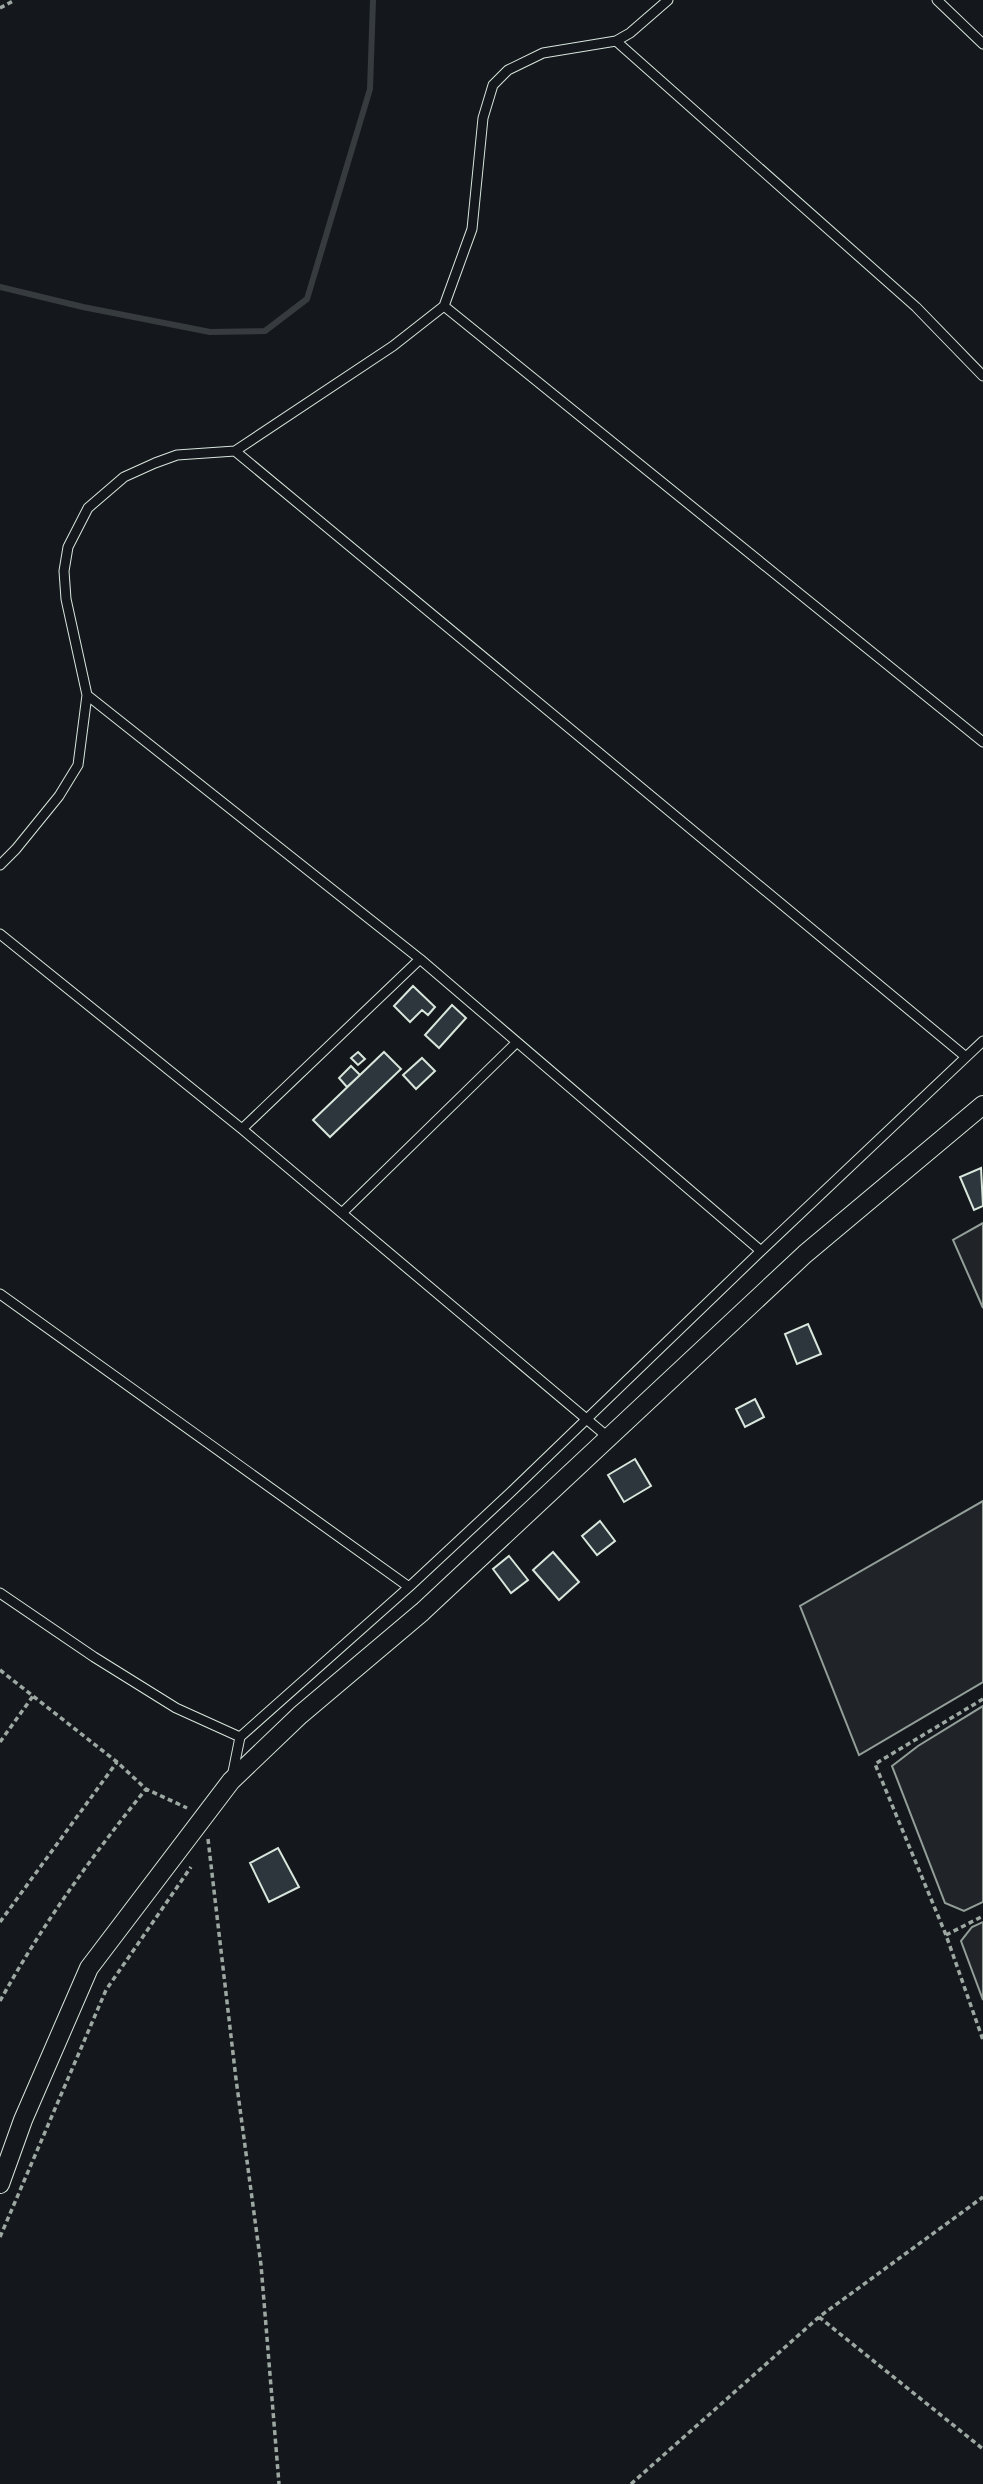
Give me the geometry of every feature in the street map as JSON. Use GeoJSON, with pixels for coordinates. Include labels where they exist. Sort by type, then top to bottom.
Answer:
{"type":"FeatureCollection","features":[{"type":"Feature","properties":{"kind":"street"},"geometry":{"type":"LineString","coordinates":[[0,2183],[23,2120],[89,1968],[231,1781],[300,1714],[422,1612],[804,1254],[983,1105]]}},
{"type":"Feature","properties":{"kind":"lane"},"geometry":{"type":"LineString","coordinates":[[0,865],[59,796],[78,765],[88,695],[66,599],[64,571],[68,547],[88,508],[124,477],[155,463],[177,455],[234,451],[393,346],[444,306],[472,229],[483,118],[493,85],[508,70],[543,53],[616,41],[630,33],[668,0]]}},
{"type":"Feature","properties":{"kind":"lane"},"geometry":{"type":"LineString","coordinates":[[937,0],[983,44]]}},
{"type":"Feature","properties":{"kind":"lane"},"geometry":{"type":"LineString","coordinates":[[616,41],[916,307],[983,376]]}},
{"type":"Feature","properties":{"kind":"lane"},"geometry":{"type":"LineString","coordinates":[[444,306],[983,742]]}},
{"type":"Feature","properties":{"kind":"lane"},"geometry":{"type":"LineString","coordinates":[[234,451],[967,1057]]}},
{"type":"Feature","properties":{"kind":"lane"},"geometry":{"type":"LineString","coordinates":[[88,695],[420,959],[761,1251]]}},
{"type":"Feature","properties":{"kind":"lane"},"geometry":{"type":"LineString","coordinates":[[0,934],[242,1129],[609,1438]]}},
{"type":"Feature","properties":{"kind":"lane"},"geometry":{"type":"LineString","coordinates":[[242,1129],[420,959]]}},
{"type":"Feature","properties":{"kind":"lane"},"geometry":{"type":"LineString","coordinates":[[231,1781],[240,1737],[409,1587],[983,1041]]}},
{"type":"Feature","properties":{"kind":"lane"},"geometry":{"type":"LineString","coordinates":[[342,1213],[517,1042]]}},
{"type":"Feature","properties":{"kind":"lane"},"geometry":{"type":"LineString","coordinates":[[0,1294],[409,1587]]}},
{"type":"Feature","properties":{"kind":"lane"},"geometry":{"type":"LineString","coordinates":[[0,1593],[93,1657],[176,1708],[240,1737]]}},
{"type":"Feature","properties":{"kind":"path"},"geometry":{"type":"LineString","coordinates":[[0,8],[15,0]]}},
{"type":"Feature","properties":{"kind":"path"},"geometry":{"type":"LineString","coordinates":[[0,1670],[117,1762],[146,1789],[205,1816],[261,2265],[279,2484]]}},
{"type":"Feature","properties":{"kind":"path"},"geometry":{"type":"LineString","coordinates":[[0,1742],[33,1696]]}},
{"type":"Feature","properties":{"kind":"path"},"geometry":{"type":"LineString","coordinates":[[983,1699],[874,1764],[946,1935],[983,2040]]}},
{"type":"Feature","properties":{"kind":"path"},"geometry":{"type":"LineString","coordinates":[[0,1922],[117,1762]]}},
{"type":"Feature","properties":{"kind":"path"},"geometry":{"type":"LineString","coordinates":[[0,2001],[35,1940],[102,1844],[146,1789]]}},
{"type":"Feature","properties":{"kind":"path"},"geometry":{"type":"LineString","coordinates":[[201,1853],[208,1842]]}},
{"type":"Feature","properties":{"kind":"path"},"geometry":{"type":"LineString","coordinates":[[0,2237],[106,1990],[193,1864]]}},
{"type":"Feature","properties":{"kind":"path"},"geometry":{"type":"LineString","coordinates":[[946,1935],[983,1916]]}},
{"type":"Feature","properties":{"kind":"path"},"geometry":{"type":"LineString","coordinates":[[631,2484],[819,2317],[983,2196]]}},
{"type":"Feature","properties":{"kind":"path"},"geometry":{"type":"LineString","coordinates":[[819,2317],[983,2449]]}},
{"type":"Feature","properties":{"kind":"path"},"geometry":{"type":"LineString","coordinates":[[636,2480],[641,2484]]}},
{"type":"Feature","properties":{"kind":"shaded area"},"geometry":{"type":"Polygon","coordinates":[[[983,1223],[983,1308],[953,1240],[983,1223]]]}},
{"type":"Feature","properties":{"kind":"shaded area"},"geometry":{"type":"Polygon","coordinates":[[[983,1501],[983,1682],[859,1755],[800,1606],[983,1501]]]}},
{"type":"Feature","properties":{"kind":"shaded area"},"geometry":{"type":"Polygon","coordinates":[[[983,1706],[983,1902],[964,1911],[945,1903],[892,1766],[918,1746],[983,1706]]]}},
{"type":"Feature","properties":{"kind":"shaded area"},"geometry":{"type":"Polygon","coordinates":[[[983,1922],[983,2000],[961,1941],[972,1927],[983,1922]]]}},
{"type":"Feature","properties":{"kind":"building"},"geometry":{"type":"Polygon","coordinates":[[[413,986],[435,1007],[428,1015],[422,1010],[410,1022],[394,1006],[413,986]]]}},
{"type":"Feature","properties":{"kind":"building"},"geometry":{"type":"Polygon","coordinates":[[[452,1005],[466,1018],[439,1048],[425,1035],[452,1005]]]}},
{"type":"Feature","properties":{"kind":"building"},"geometry":{"type":"Polygon","coordinates":[[[358,1052],[365,1059],[358,1065],[351,1058],[358,1052]]]}},
{"type":"Feature","properties":{"kind":"building"},"geometry":{"type":"Polygon","coordinates":[[[384,1052],[401,1069],[330,1137],[313,1120],[384,1052]]]}},
{"type":"Feature","properties":{"kind":"building"},"geometry":{"type":"Polygon","coordinates":[[[422,1058],[435,1071],[416,1089],[403,1075],[422,1058]]]}},
{"type":"Feature","properties":{"kind":"building"},"geometry":{"type":"Polygon","coordinates":[[[351,1066],[360,1075],[347,1087],[339,1078],[351,1066]]]}},
{"type":"Feature","properties":{"kind":"building"},"geometry":{"type":"Polygon","coordinates":[[[981,1168],[983,1206],[974,1210],[960,1177],[981,1168]]]}},
{"type":"Feature","properties":{"kind":"building"},"geometry":{"type":"Polygon","coordinates":[[[808,1324],[821,1354],[797,1364],[785,1334],[808,1324]]]}},
{"type":"Feature","properties":{"kind":"building"},"geometry":{"type":"Polygon","coordinates":[[[755,1399],[764,1417],[745,1427],[736,1409],[755,1399]]]}},
{"type":"Feature","properties":{"kind":"building"},"geometry":{"type":"Polygon","coordinates":[[[635,1459],[651,1486],[624,1502],[608,1475],[635,1459]]]}},
{"type":"Feature","properties":{"kind":"building"},"geometry":{"type":"Polygon","coordinates":[[[600,1521],[615,1541],[597,1555],[582,1536],[600,1521]]]}},
{"type":"Feature","properties":{"kind":"building"},"geometry":{"type":"Polygon","coordinates":[[[553,1552],[579,1582],[559,1600],[533,1570],[553,1552]]]}},
{"type":"Feature","properties":{"kind":"building"},"geometry":{"type":"Polygon","coordinates":[[[509,1556],[528,1580],[511,1593],[493,1569],[509,1556]]]}},
{"type":"Feature","properties":{"kind":"building"},"geometry":{"type":"Polygon","coordinates":[[[278,1848],[299,1887],[269,1902],[250,1863],[278,1848]]]}},
{"type":"Feature","properties":{"kind":"waterway"},"geometry":{"type":"LineString","coordinates":[[0,287],[83,307],[210,332],[265,331],[307,299],[370,89],[373,0]]}}]}
